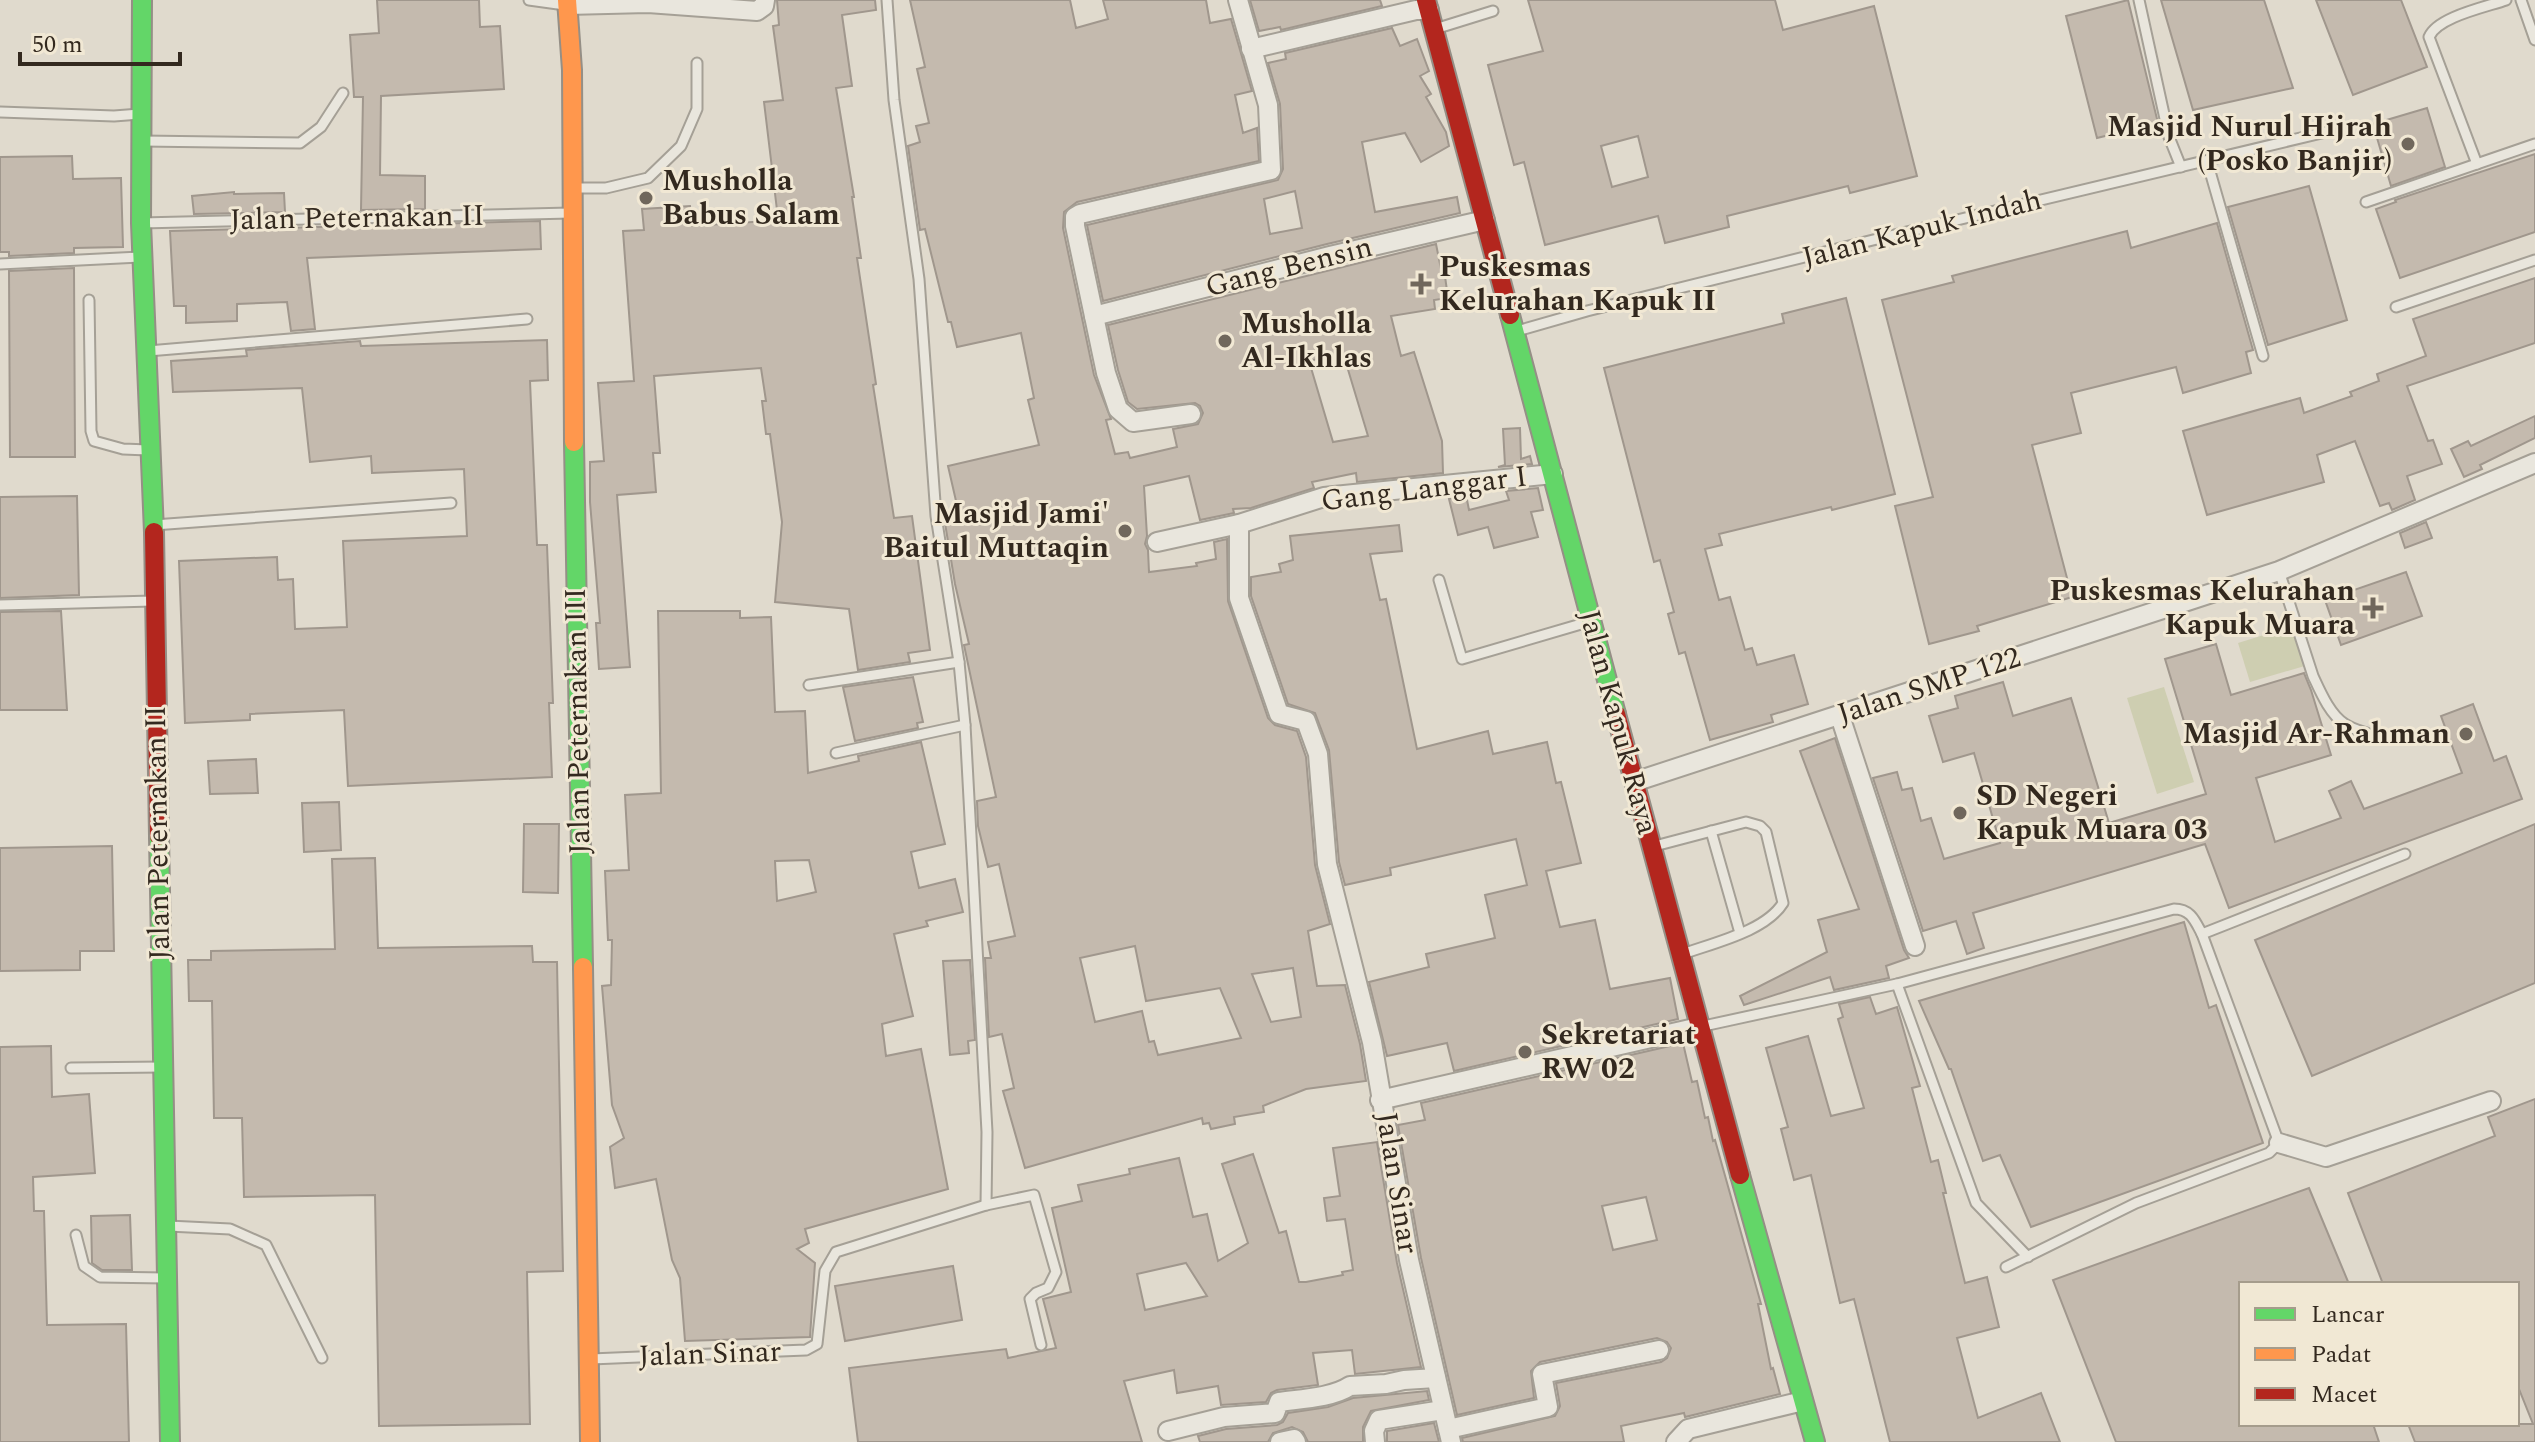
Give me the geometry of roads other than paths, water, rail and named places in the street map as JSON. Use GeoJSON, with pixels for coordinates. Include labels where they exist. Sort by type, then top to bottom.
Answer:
{"type":"FeatureCollection","features":[{"type":"Feature","properties":{"kind":"street","name":"Jalan Peternakan II"},"geometry":{"type":"LineString","coordinates":[[142,0],[141,223],[154,525],[170,1442]]}},
{"type":"Feature","properties":{"kind":"street"},"geometry":{"type":"LineString","coordinates":[[567,2],[648,3],[757,11],[764,6],[765,0]]}},
{"type":"Feature","properties":{"kind":"street"},"geometry":{"type":"LineString","coordinates":[[1191,414],[1133,422],[1118,409],[1106,373],[1075,217],[1271,170],[1268,105],[1238,0]]}},
{"type":"Feature","properties":{"kind":"street","name":"Jalan Peternakan III"},"geometry":{"type":"LineString","coordinates":[[567,2],[572,70],[574,410],[590,1442]]}},
{"type":"Feature","properties":{"kind":"street"},"geometry":{"type":"LineString","coordinates":[[1251,49],[1428,5]]}},
{"type":"Feature","properties":{"kind":"street","name":"Jalan Kapuk Raya"},"geometry":{"type":"LineString","coordinates":[[1428,5],[1699,1027],[1815,1442]]}},
{"type":"Feature","properties":{"kind":"street","name":"Gang Bensin"},"geometry":{"type":"LineString","coordinates":[[1094,316],[1485,220]]}},
{"type":"Feature","properties":{"kind":"street","name":"Jalan SMP 122"},"geometry":{"type":"LineString","coordinates":[[1634,782],[2279,571],[2535,463]]}},
{"type":"Feature","properties":{"kind":"street","name":"Gang Langgar I"},"geometry":{"type":"LineString","coordinates":[[1157,542],[1239,524],[1324,497],[1553,474]]}},
{"type":"Feature","properties":{"kind":"street"},"geometry":{"type":"LineString","coordinates":[[1239,524],[1239,598],[1279,714],[1306,721],[1318,754],[1327,864],[1372,1042],[1380,1100]]}},
{"type":"Feature","properties":{"kind":"street"},"geometry":{"type":"LineString","coordinates":[[1840,716],[1915,946]]}},
{"type":"Feature","properties":{"kind":"street","name":"Jalan Sinar"},"geometry":{"type":"LineString","coordinates":[[1447,1427],[1409,1260],[1380,1100],[1699,1027]]}},
{"type":"Feature","properties":{"kind":"street"},"geometry":{"type":"LineString","coordinates":[[2279,1143],[2326,1157],[2491,1101]]}},
{"type":"Feature","properties":{"kind":"street"},"geometry":{"type":"LineString","coordinates":[[1375,1442],[1374,1431],[1379,1420],[1447,1427],[1548,1407],[1542,1374],[1659,1350]]}},
{"type":"Feature","properties":{"kind":"street"},"geometry":{"type":"LineString","coordinates":[[1168,1431],[1224,1417],[1275,1413],[1279,1402],[1323,1395],[1350,1386],[1436,1378]]}},
{"type":"Feature","properties":{"kind":"street"},"geometry":{"type":"LineString","coordinates":[[1676,1442],[1688,1429],[1803,1401]]}},
{"type":"Feature","properties":{"kind":"street"},"geometry":{"type":"LineString","coordinates":[[1280,1442],[1294,1439],[1296,1442]]}},
{"type":"Feature","properties":{"kind":"lane"},"geometry":{"type":"LineString","coordinates":[[529,0],[567,2]]}},
{"type":"Feature","properties":{"kind":"lane"},"geometry":{"type":"LineString","coordinates":[[887,0],[894,100],[919,279],[936,516],[959,662],[965,725],[987,1132],[986,1205]]}},
{"type":"Feature","properties":{"kind":"lane"},"geometry":{"type":"LineString","coordinates":[[2139,0],[2169,137],[2181,167]]}},
{"type":"Feature","properties":{"kind":"lane"},"geometry":{"type":"LineString","coordinates":[[2477,164],[2429,37],[2432,29],[2445,21],[2506,0]]}},
{"type":"Feature","properties":{"kind":"lane"},"geometry":{"type":"LineString","coordinates":[[2521,0],[2535,40]]}},
{"type":"Feature","properties":{"kind":"lane"},"geometry":{"type":"LineString","coordinates":[[1434,29],[1493,11]]}},
{"type":"Feature","properties":{"kind":"lane"},"geometry":{"type":"LineString","coordinates":[[573,188],[606,188],[648,178],[681,146],[697,109],[697,63]]}},
{"type":"Feature","properties":{"kind":"lane"},"geometry":{"type":"LineString","coordinates":[[142,141],[300,143],[321,127],[343,93]]}},
{"type":"Feature","properties":{"kind":"lane"},"geometry":{"type":"LineString","coordinates":[[0,112],[142,114]]}},
{"type":"Feature","properties":{"kind":"lane","name":"Jalan Kapuk Indah"},"geometry":{"type":"LineString","coordinates":[[1515,332],[1602,307],[2330,131]]}},
{"type":"Feature","properties":{"kind":"lane"},"geometry":{"type":"LineString","coordinates":[[2366,202],[2535,144]]}},
{"type":"Feature","properties":{"kind":"lane"},"geometry":{"type":"LineString","coordinates":[[2207,161],[2263,356]]}},
{"type":"Feature","properties":{"kind":"lane","name":"Jalan Peternakan II"},"geometry":{"type":"LineString","coordinates":[[141,223],[573,212]]}},
{"type":"Feature","properties":{"kind":"lane"},"geometry":{"type":"LineString","coordinates":[[0,264],[143,257]]}},
{"type":"Feature","properties":{"kind":"lane"},"geometry":{"type":"LineString","coordinates":[[2396,307],[2535,260]]}},
{"type":"Feature","properties":{"kind":"lane"},"geometry":{"type":"LineString","coordinates":[[89,300],[91,431],[94,441],[123,449],[152,450]]}},
{"type":"Feature","properties":{"kind":"lane"},"geometry":{"type":"LineString","coordinates":[[148,351],[527,319]]}},
{"type":"Feature","properties":{"kind":"lane"},"geometry":{"type":"LineString","coordinates":[[154,525],[451,503]]}},
{"type":"Feature","properties":{"kind":"lane"},"geometry":{"type":"LineString","coordinates":[[2279,571],[2321,692],[2339,720],[2369,734]]}},
{"type":"Feature","properties":{"kind":"lane"},"geometry":{"type":"LineString","coordinates":[[1439,580],[1462,659],[1591,621]]}},
{"type":"Feature","properties":{"kind":"lane"},"geometry":{"type":"LineString","coordinates":[[0,605],[154,601]]}},
{"type":"Feature","properties":{"kind":"lane"},"geometry":{"type":"LineString","coordinates":[[809,685],[959,662]]}},
{"type":"Feature","properties":{"kind":"lane"},"geometry":{"type":"LineString","coordinates":[[836,753],[965,725]]}},
{"type":"Feature","properties":{"kind":"lane"},"geometry":{"type":"LineString","coordinates":[[1651,847],[1746,822],[1760,826],[1766,832],[1783,903],[1777,913],[1762,924],[1680,955]]}},
{"type":"Feature","properties":{"kind":"lane"},"geometry":{"type":"LineString","coordinates":[[1711,831],[1740,933]]}},
{"type":"Feature","properties":{"kind":"lane"},"geometry":{"type":"LineString","coordinates":[[2202,934],[2405,854]]}},
{"type":"Feature","properties":{"kind":"lane"},"geometry":{"type":"LineString","coordinates":[[1699,1027],[1897,984],[2174,909],[2183,909],[2192,915],[2202,934],[2279,1143],[2269,1153],[2136,1203],[2006,1267]]}},
{"type":"Feature","properties":{"kind":"lane"},"geometry":{"type":"LineString","coordinates":[[1897,984],[1976,1203],[2028,1257]]}},
{"type":"Feature","properties":{"kind":"lane"},"geometry":{"type":"LineString","coordinates":[[71,1068],[163,1067]]}},
{"type":"Feature","properties":{"kind":"lane","name":"Jalan Sinar"},"geometry":{"type":"LineString","coordinates":[[587,1359],[806,1350],[817,1344],[825,1271],[836,1252],[986,1205],[1034,1195],[1056,1272],[1048,1288],[1030,1299],[1041,1345]]}},
{"type":"Feature","properties":{"kind":"lane"},"geometry":{"type":"LineString","coordinates":[[168,1226],[230,1229],[266,1245],[322,1358]]}},
{"type":"Feature","properties":{"kind":"lane"},"geometry":{"type":"LineString","coordinates":[[76,1235],[84,1266],[100,1277],[169,1278]]}},
{"type":"Feature","properties":{"kind":"place","name":"Masjid Nurul Hijrah (Posko Banjir)"},"geometry":{"type":"Point","coordinates":[2408,144]}},
{"type":"Feature","properties":{"kind":"place","name":"Musholla Babus Salam"},"geometry":{"type":"Point","coordinates":[646,198]}},
{"type":"Feature","properties":{"kind":"place","name":"Puskesmas Kelurahan Kapuk II"},"geometry":{"type":"Point","coordinates":[1421,284]}},
{"type":"Feature","properties":{"kind":"place","name":"Musholla Al-Ikhlas"},"geometry":{"type":"Point","coordinates":[1225,341]}},
{"type":"Feature","properties":{"kind":"place","name":"Masjid Jami' Baitul Muttaqin"},"geometry":{"type":"Point","coordinates":[1125,531]}},
{"type":"Feature","properties":{"kind":"place","name":"Puskesmas Kelurahan Kapuk Muara"},"geometry":{"type":"Point","coordinates":[2373,608]}},
{"type":"Feature","properties":{"kind":"place","name":"Masjid Ar-Rahman"},"geometry":{"type":"Point","coordinates":[2466,734]}},
{"type":"Feature","properties":{"kind":"place","name":"SD Negeri Kapuk Muara 03"},"geometry":{"type":"Point","coordinates":[1960,813]}},
{"type":"Feature","properties":{"kind":"place","name":"Sekretariat RW 02"},"geometry":{"type":"Point","coordinates":[1525,1052]}}]}
